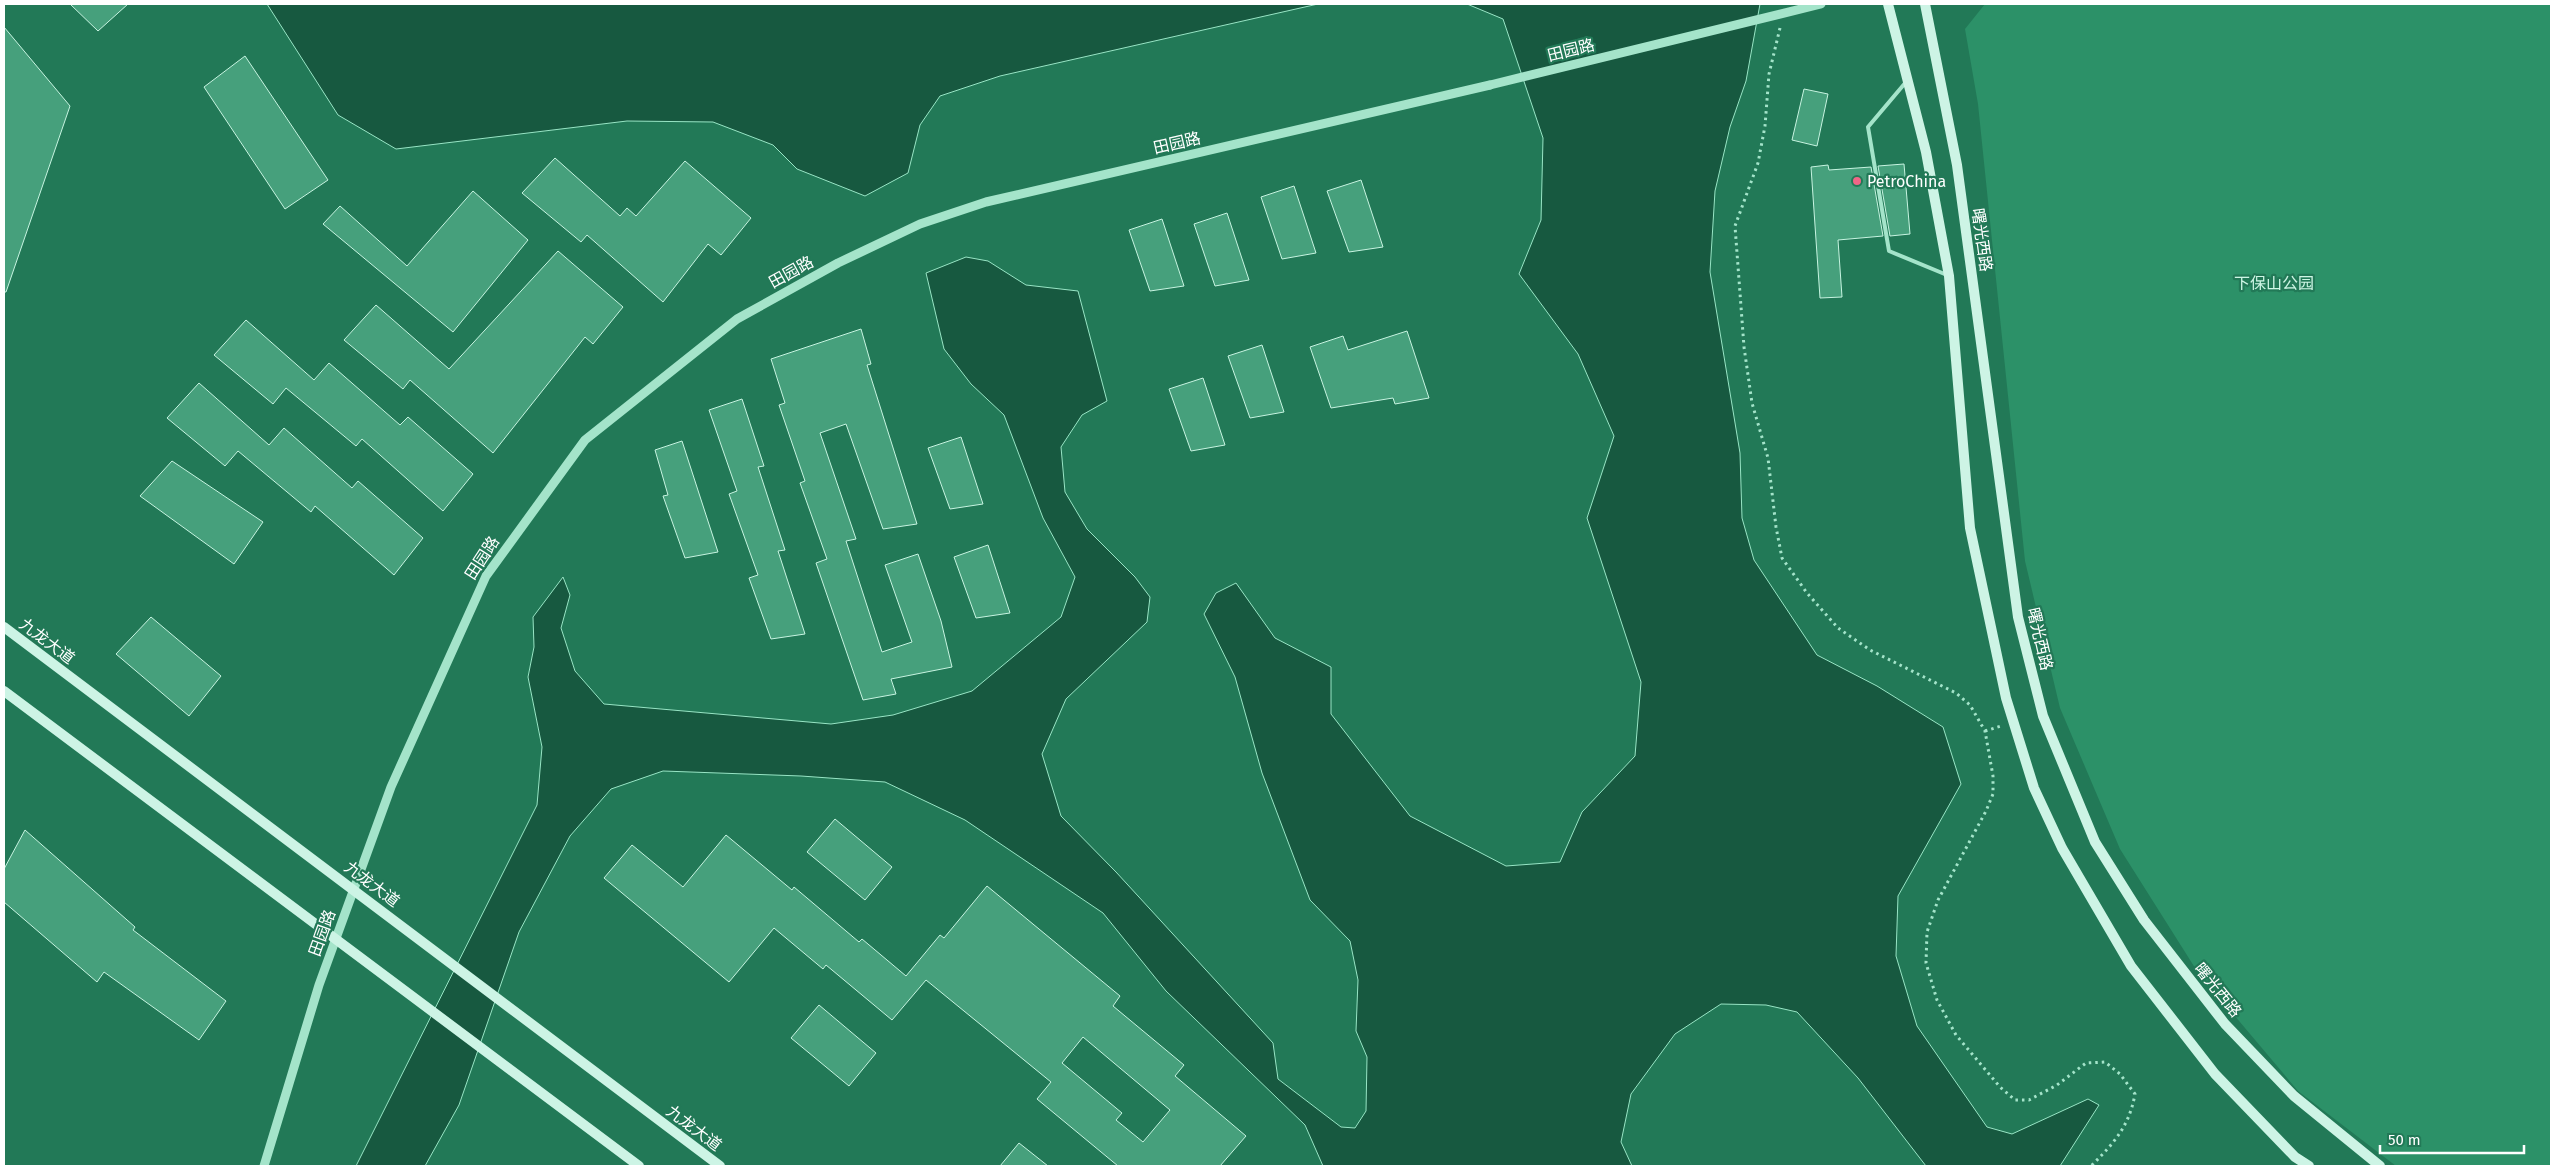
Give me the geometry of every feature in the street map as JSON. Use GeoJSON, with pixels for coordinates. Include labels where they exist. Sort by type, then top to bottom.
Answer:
{"type":"FeatureCollection","features":[{"type":"Feature","properties":{"kind":"main road"},"geometry":{"type":"LineString","coordinates":[[1888,4],[1926,152],[1949,276],[1970,528],[2006,698],[2034,788],[2062,848],[2131,966],[2215,1074],[2295,1157],[2309,1166]]}},
{"type":"Feature","properties":{"kind":"main road","name":"曙光西路"},"geometry":{"type":"LineString","coordinates":[[1925,4],[1957,165],[2018,617],[2043,716],[2095,842],[2144,920],[2226,1024],[2294,1096],[2380,1166]]}},
{"type":"Feature","properties":{"kind":"main road","name":"九龙大道"},"geometry":{"type":"LineString","coordinates":[[4,627],[720,1166]]}},
{"type":"Feature","properties":{"kind":"main road"},"geometry":{"type":"LineString","coordinates":[[4,691],[638,1166]]}},
{"type":"Feature","properties":{"kind":"street","name":"田园路"},"geometry":{"type":"LineString","coordinates":[[264,1166],[319,985],[391,786],[486,576],[585,440],[737,319],[838,263],[920,224],[986,202],[1490,85],[1821,4]]}},
{"type":"Feature","properties":{"kind":"lane"},"geometry":{"type":"LineString","coordinates":[[1908,80],[1868,127],[1888,250],[1949,276]]}},
{"type":"Feature","properties":{"kind":"path"},"geometry":{"type":"LineString","coordinates":[[1781,21],[1769,74],[1765,126],[1758,163],[1735,226],[1744,347],[1752,403],[1768,458],[1776,527],[1782,558],[1807,593],[1838,628],[1870,650],[1956,694],[1970,705],[1985,730],[1993,794],[1986,811],[1938,900],[1927,932],[1926,963],[1937,1000],[1956,1035],[2000,1087],[2015,1100],[2029,1100],[2086,1064],[2105,1062],[2120,1074],[2135,1094],[2132,1112],[2119,1138],[2091,1166]]}},
{"type":"Feature","properties":{"kind":"green space","name":"下保山公园"},"geometry":{"type":"Polygon","coordinates":[[[1985,4],[2551,4],[2551,1166],[2396,1166],[2298,1091],[2197,971],[2120,849],[2060,708],[2025,561],[1978,104],[1965,29],[1985,4]]]}},
{"type":"Feature","properties":{"kind":"shaded area"},"geometry":{"type":"Polygon","coordinates":[[[267,4],[1318,4],[1000,76],[940,96],[920,125],[908,173],[865,196],[797,169],[773,145],[713,122],[627,121],[396,149],[338,115],[267,4]]]}},
{"type":"Feature","properties":{"kind":"shaded area"},"geometry":{"type":"Polygon","coordinates":[[[1467,4],[1760,4],[1746,81],[1730,127],[1715,191],[1710,272],[1740,453],[1742,518],[1754,560],[1817,655],[1877,686],[1943,727],[1961,784],[1898,896],[1896,956],[1917,1026],[1987,1127],[2012,1134],[2088,1099],[2099,1105],[2060,1166],[1926,1166],[1858,1078],[1797,1012],[1766,1005],[1721,1004],[1675,1034],[1631,1094],[1621,1142],[1632,1166],[1323,1166],[1305,1125],[1166,991],[1103,913],[965,820],[885,782],[801,776],[663,771],[611,789],[570,836],[519,932],[459,1105],[425,1166],[356,1166],[537,805],[542,747],[528,677],[534,647],[533,617],[563,577],[570,595],[561,628],[575,671],[604,704],[831,724],[893,715],[972,691],[1061,617],[1075,577],[1043,518],[1004,415],[971,384],[944,349],[926,273],[966,257],[988,261],[1026,285],[1078,291],[1107,401],[1082,415],[1061,447],[1065,492],[1087,529],[1135,577],[1150,597],[1147,622],[1066,699],[1042,754],[1061,816],[1116,872],[1273,1043],[1278,1079],[1341,1127],[1355,1128],[1366,1111],[1367,1057],[1356,1031],[1358,980],[1350,941],[1310,900],[1262,773],[1235,677],[1204,614],[1216,593],[1236,583],[1275,638],[1331,667],[1331,714],[1410,816],[1506,866],[1560,862],[1582,812],[1635,756],[1641,682],[1587,518],[1614,436],[1578,354],[1519,274],[1541,220],[1543,138],[1503,19],[1467,4]]]}},
{"type":"Feature","properties":{"kind":"building"},"geometry":{"type":"Polygon","coordinates":[[[70,4],[128,4],[98,31],[70,4]]]}},
{"type":"Feature","properties":{"kind":"building"},"geometry":{"type":"Polygon","coordinates":[[[4,27],[70,106],[6,292],[4,292],[4,27]]]}},
{"type":"Feature","properties":{"kind":"building"},"geometry":{"type":"Polygon","coordinates":[[[245,56],[328,180],[285,209],[204,87],[245,56]]]}},
{"type":"Feature","properties":{"kind":"building"},"geometry":{"type":"Polygon","coordinates":[[[1804,89],[1828,94],[1817,146],[1792,140],[1804,89]]]}},
{"type":"Feature","properties":{"kind":"building"},"geometry":{"type":"Polygon","coordinates":[[[555,158],[620,216],[627,208],[636,216],[685,161],[751,218],[721,255],[708,244],[663,302],[587,235],[581,242],[522,193],[555,158]]]}},
{"type":"Feature","properties":{"kind":"building"},"geometry":{"type":"Polygon","coordinates":[[[1904,164],[1910,234],[1890,236],[1878,166],[1904,164]]]}},
{"type":"Feature","properties":{"kind":"building"},"geometry":{"type":"Polygon","coordinates":[[[1828,165],[1829,170],[1871,167],[1883,236],[1838,240],[1842,297],[1820,298],[1811,167],[1828,165]]]}},
{"type":"Feature","properties":{"kind":"building"},"geometry":{"type":"Polygon","coordinates":[[[1361,180],[1383,247],[1349,252],[1327,191],[1361,180]]]}},
{"type":"Feature","properties":{"kind":"building"},"geometry":{"type":"Polygon","coordinates":[[[1294,186],[1316,253],[1282,259],[1261,197],[1294,186]]]}},
{"type":"Feature","properties":{"kind":"building"},"geometry":{"type":"Polygon","coordinates":[[[473,191],[528,240],[453,332],[323,224],[340,206],[407,266],[473,191]]]}},
{"type":"Feature","properties":{"kind":"building"},"geometry":{"type":"Polygon","coordinates":[[[1227,213],[1249,280],[1215,286],[1194,224],[1227,213]]]}},
{"type":"Feature","properties":{"kind":"building"},"geometry":{"type":"Polygon","coordinates":[[[1162,219],[1184,286],[1150,291],[1129,230],[1162,219]]]}},
{"type":"Feature","properties":{"kind":"building"},"geometry":{"type":"Polygon","coordinates":[[[558,251],[623,307],[593,344],[585,337],[493,453],[410,380],[403,389],[344,340],[376,305],[449,369],[558,251]]]}},
{"type":"Feature","properties":{"kind":"building"},"geometry":{"type":"Polygon","coordinates":[[[246,320],[314,380],[329,363],[400,425],[408,417],[473,474],[443,511],[362,439],[356,446],[286,388],[273,404],[214,355],[246,320]]]}},
{"type":"Feature","properties":{"kind":"building"},"geometry":{"type":"Polygon","coordinates":[[[861,329],[871,364],[867,365],[917,524],[883,529],[846,424],[820,433],[856,539],[846,541],[882,652],[912,642],[885,565],[918,554],[941,621],[952,667],[891,679],[896,694],[863,700],[816,563],[827,559],[800,483],[805,481],[779,405],[785,403],[771,359],[861,329]]]}},
{"type":"Feature","properties":{"kind":"building"},"geometry":{"type":"Polygon","coordinates":[[[1407,331],[1429,398],[1395,404],[1393,398],[1331,408],[1310,347],[1343,336],[1348,350],[1407,331]]]}},
{"type":"Feature","properties":{"kind":"building"},"geometry":{"type":"Polygon","coordinates":[[[1262,345],[1284,412],[1250,418],[1228,356],[1262,345]]]}},
{"type":"Feature","properties":{"kind":"building"},"geometry":{"type":"Polygon","coordinates":[[[1203,378],[1225,445],[1191,451],[1169,389],[1203,378]]]}},
{"type":"Feature","properties":{"kind":"building"},"geometry":{"type":"Polygon","coordinates":[[[199,383],[269,445],[284,428],[352,488],[358,481],[423,538],[394,575],[315,506],[311,512],[238,451],[225,466],[167,418],[199,383]]]}},
{"type":"Feature","properties":{"kind":"building"},"geometry":{"type":"Polygon","coordinates":[[[742,399],[764,466],[758,467],[785,550],[778,551],[805,634],[771,639],[749,578],[758,575],[729,494],[737,491],[709,410],[742,399]]]}},
{"type":"Feature","properties":{"kind":"building"},"geometry":{"type":"Polygon","coordinates":[[[961,437],[983,504],[950,509],[928,448],[961,437]]]}},
{"type":"Feature","properties":{"kind":"building"},"geometry":{"type":"Polygon","coordinates":[[[682,441],[718,552],[685,558],[663,496],[668,495],[655,450],[682,441]]]}},
{"type":"Feature","properties":{"kind":"building"},"geometry":{"type":"Polygon","coordinates":[[[172,461],[263,522],[234,564],[140,496],[172,461]]]}},
{"type":"Feature","properties":{"kind":"building"},"geometry":{"type":"Polygon","coordinates":[[[988,545],[1010,613],[976,618],[954,557],[988,545]]]}},
{"type":"Feature","properties":{"kind":"building"},"geometry":{"type":"Polygon","coordinates":[[[151,617],[221,676],[189,716],[116,654],[151,617]]]}},
{"type":"Feature","properties":{"kind":"building"},"geometry":{"type":"Polygon","coordinates":[[[835,819],[892,867],[865,900],[807,852],[835,819]]]}},
{"type":"Feature","properties":{"kind":"building"},"geometry":{"type":"Polygon","coordinates":[[[25,830],[135,927],[133,930],[226,1001],[199,1040],[104,972],[97,982],[4,902],[4,869],[25,830]]]}},
{"type":"Feature","properties":{"kind":"building"},"geometry":{"type":"Polygon","coordinates":[[[726,835],[792,890],[794,887],[859,942],[862,939],[906,976],[940,935],[944,938],[987,886],[1120,996],[1113,1006],[1184,1065],[1175,1076],[1246,1136],[1220,1166],[1118,1166],[1037,1099],[1051,1082],[926,980],[892,1020],[826,965],[823,969],[774,928],[729,982],[604,878],[632,845],[683,887],[726,835]],[[1083,1037],[1062,1063],[1122,1113],[1116,1120],[1143,1142],[1170,1110],[1083,1037]]]}},
{"type":"Feature","properties":{"kind":"building"},"geometry":{"type":"Polygon","coordinates":[[[819,1005],[876,1053],[849,1086],[791,1038],[819,1005]]]}},
{"type":"Feature","properties":{"kind":"building"},"geometry":{"type":"Polygon","coordinates":[[[1019,1143],[1048,1166],[1000,1166],[1019,1143]]]}},
{"type":"Feature","properties":{"kind":"place","name":"PetroChina"},"geometry":{"type":"Point","coordinates":[1857,181]}}]}
